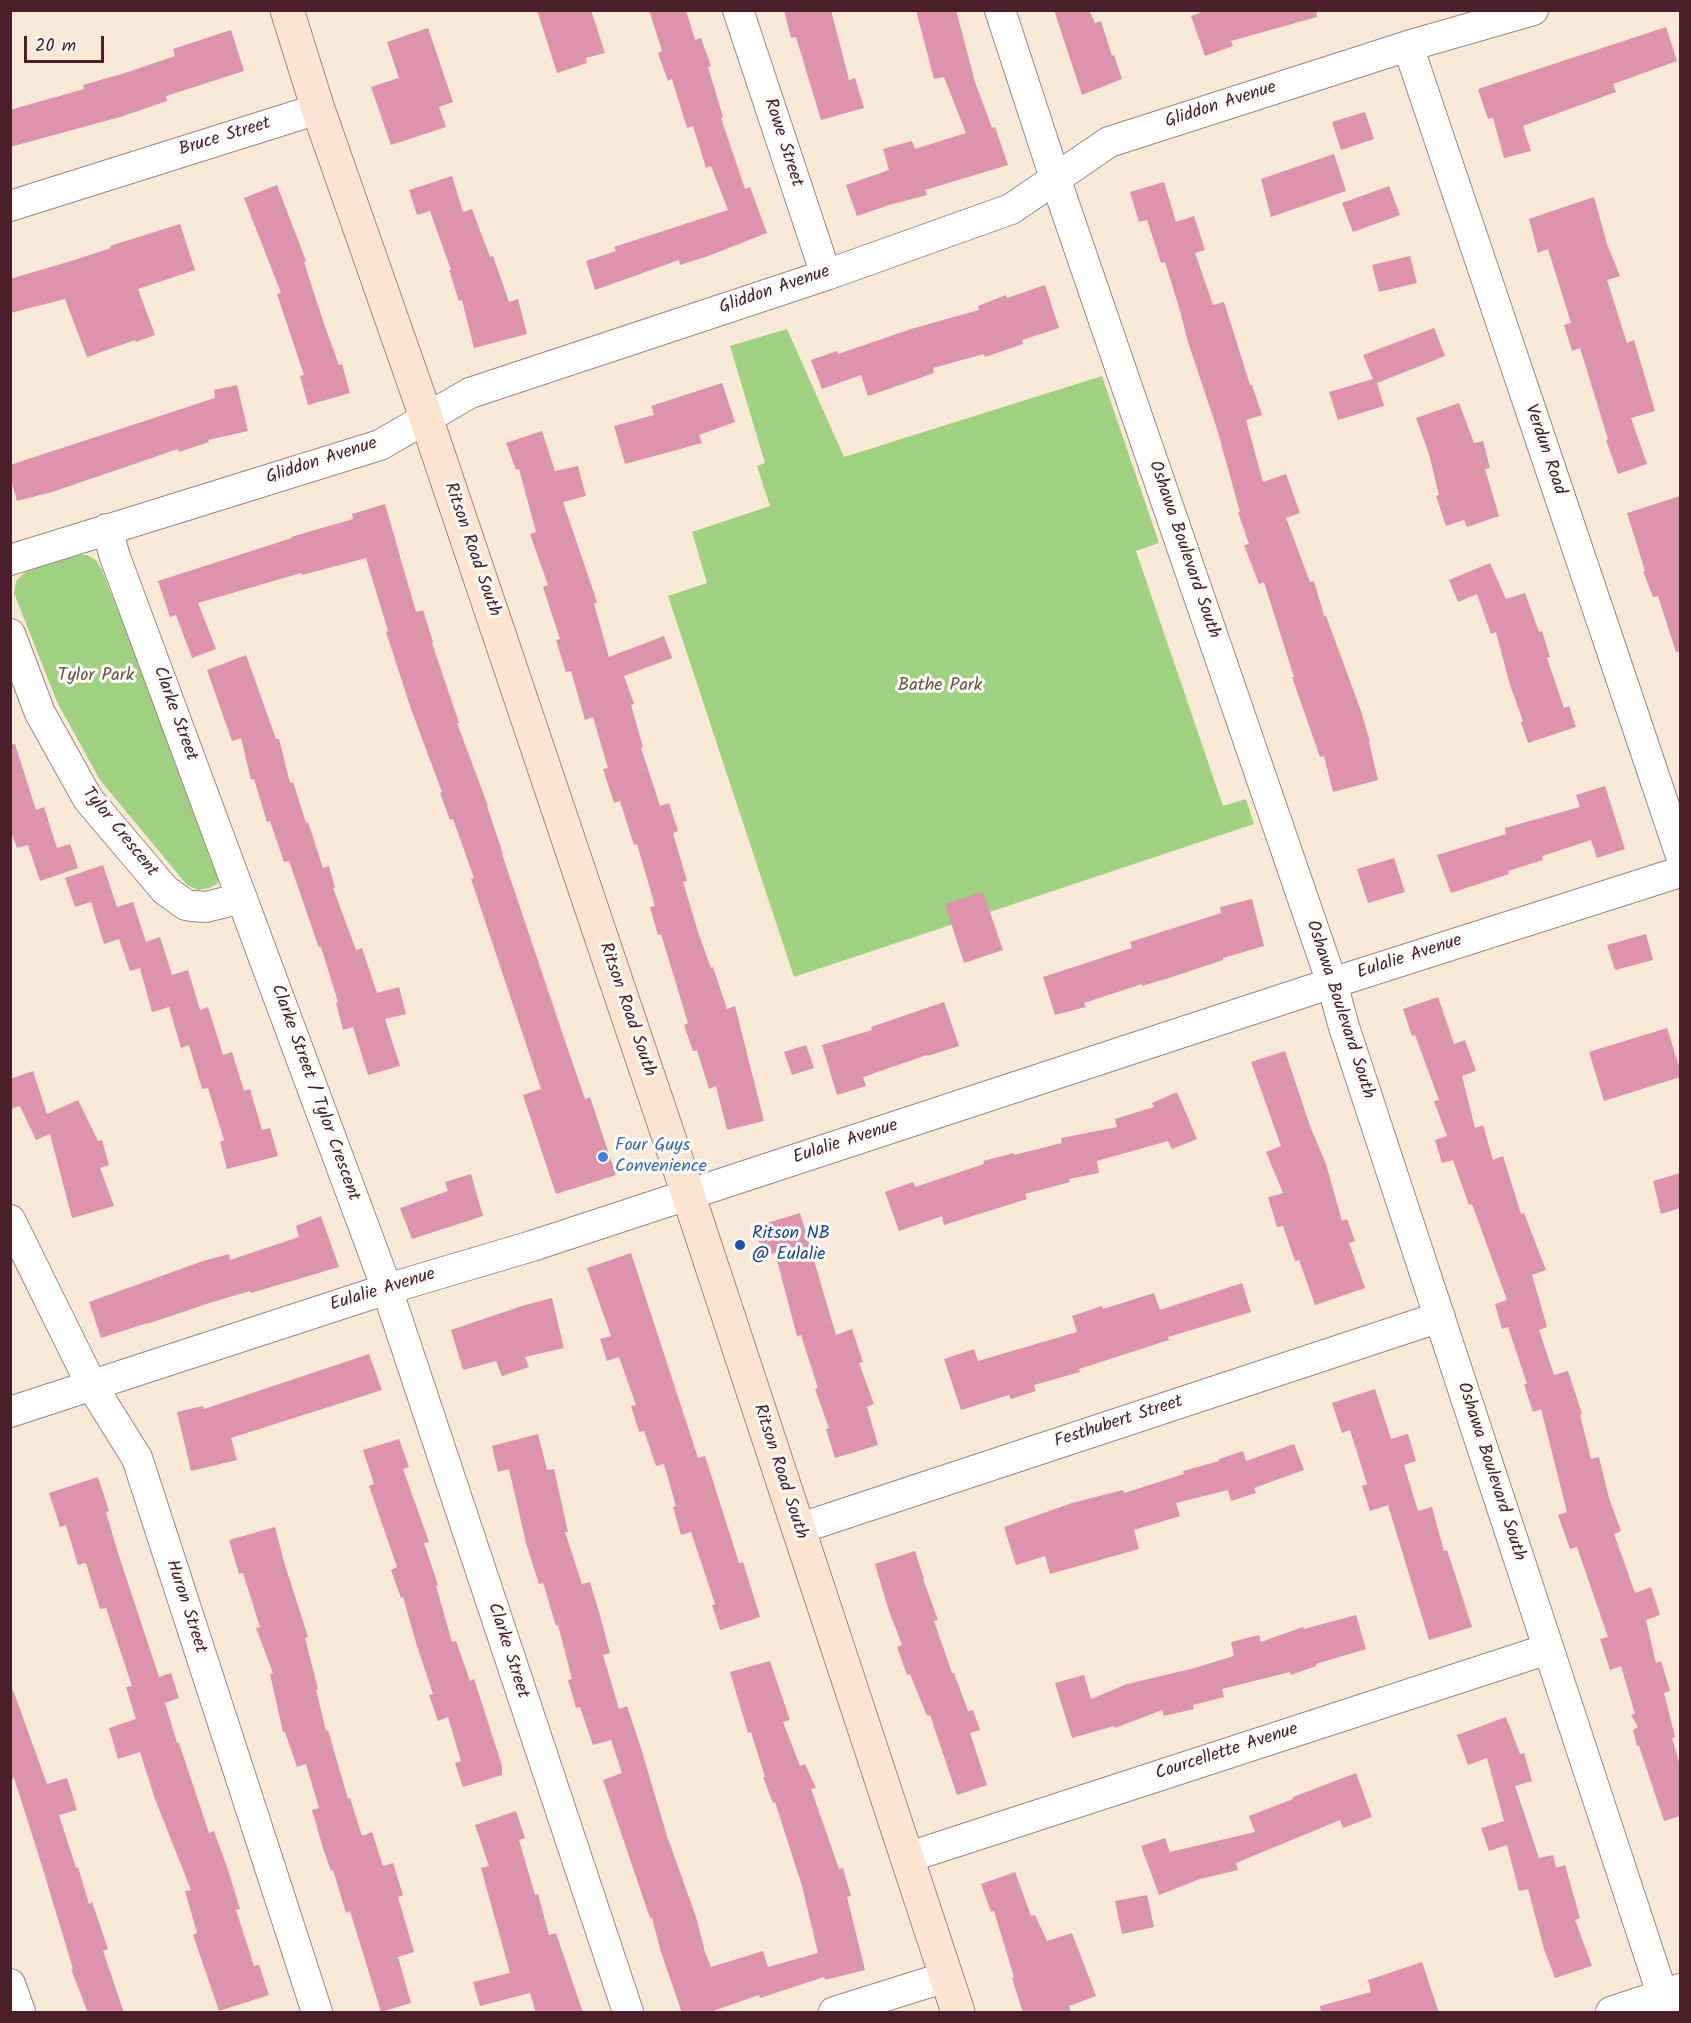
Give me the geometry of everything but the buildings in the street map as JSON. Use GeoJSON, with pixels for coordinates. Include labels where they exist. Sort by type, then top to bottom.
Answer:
{"type":"FeatureCollection","features":[{"type":"Feature","properties":{"kind":"main road","name":"Ritson Road South"},"geometry":{"type":"LineString","coordinates":[[287,10],[318,109],[426,418],[688,1194],[958,2013]]}},
{"type":"Feature","properties":{"kind":"street","name":"Rowe Street"},"geometry":{"type":"LineString","coordinates":[[738,10],[826,275]]}},
{"type":"Feature","properties":{"kind":"street","name":"Oshawa Boulevard South"},"geometry":{"type":"LineString","coordinates":[[1000,10],[1055,178],[1332,983],[1344,1027],[1548,1649],[1670,1999]]}},
{"type":"Feature","properties":{"kind":"street","name":"Gliddon Avenue"},"geometry":{"type":"LineString","coordinates":[[10,560],[380,445],[470,393],[826,275],[1011,209],[1109,142],[1408,46],[1533,10]]}},
{"type":"Feature","properties":{"kind":"street","name":"Verdun Road"},"geometry":{"type":"LineString","coordinates":[[1408,46],[1680,853]]}},
{"type":"Feature","properties":{"kind":"street","name":"Bruce Street"},"geometry":{"type":"LineString","coordinates":[[10,206],[318,109]]}},
{"type":"Feature","properties":{"kind":"street","name":"Clarke Street"},"geometry":{"type":"LineString","coordinates":[[107,529],[242,898]]}},
{"type":"Feature","properties":{"kind":"street","name":"Tylor Crescent"},"geometry":{"type":"LineString","coordinates":[[10,634],[40,713],[88,798],[165,890],[186,905],[192,906],[206,906],[242,898]]}},
{"type":"Feature","properties":{"kind":"street","name":"Eulalie Avenue"},"geometry":{"type":"LineString","coordinates":[[10,1412],[387,1289],[532,1246],[1332,983],[1680,872]]}},
{"type":"Feature","properties":{"kind":"street","name":"Clarke Street / Tylor Crescent"},"geometry":{"type":"LineString","coordinates":[[242,898],[387,1289]]}},
{"type":"Feature","properties":{"kind":"street","name":"Huron Street"},"geometry":{"type":"LineString","coordinates":[[10,1220],[92,1386],[137,1458],[317,2013]]}},
{"type":"Feature","properties":{"kind":"street","name":"Clarke Street"},"geometry":{"type":"LineString","coordinates":[[387,1289],[628,2013]]}},
{"type":"Feature","properties":{"kind":"street","name":"Festhubert Street"},"geometry":{"type":"LineString","coordinates":[[798,1529],[1440,1317]]}},
{"type":"Feature","properties":{"kind":"street","name":"Courcellette Avenue"},"geometry":{"type":"LineString","coordinates":[[906,1857],[1548,1649]]}},
{"type":"Feature","properties":{"kind":"street"},"geometry":{"type":"LineString","coordinates":[[834,2013],[946,1977]]}},
{"type":"Feature","properties":{"kind":"street"},"geometry":{"type":"LineString","coordinates":[[10,1984],[20,2013]]}},
{"type":"Feature","properties":{"kind":"street"},"geometry":{"type":"LineString","coordinates":[[1611,2013],[1670,1999]]}},
{"type":"Feature","properties":{"kind":"green space","name":"Bathe Park"},"geometry":{"type":"Polygon","coordinates":[[[787,329],[844,457],[1102,376],[1159,543],[1136,551],[1223,806],[1246,799],[1254,824],[794,977],[668,596],[707,583],[692,532],[770,506],[757,466],[765,463],[730,346],[787,329]]]}},
{"type":"Feature","properties":{"kind":"green space","name":"Tylor Park"},"geometry":{"type":"Polygon","coordinates":[[[77,555],[87,555],[96,560],[101,568],[221,867],[221,876],[217,884],[209,888],[198,890],[187,885],[100,780],[57,702],[14,593],[16,581],[23,574],[77,555]]]}},
{"type":"Feature","properties":{"kind":"place","name":"Four Guys Convenience"},"geometry":{"type":"Point","coordinates":[603,1157]}},
{"type":"Feature","properties":{"kind":"place","name":"Ritson NB @ Eulalie"},"geometry":{"type":"Point","coordinates":[740,1245]}}]}
